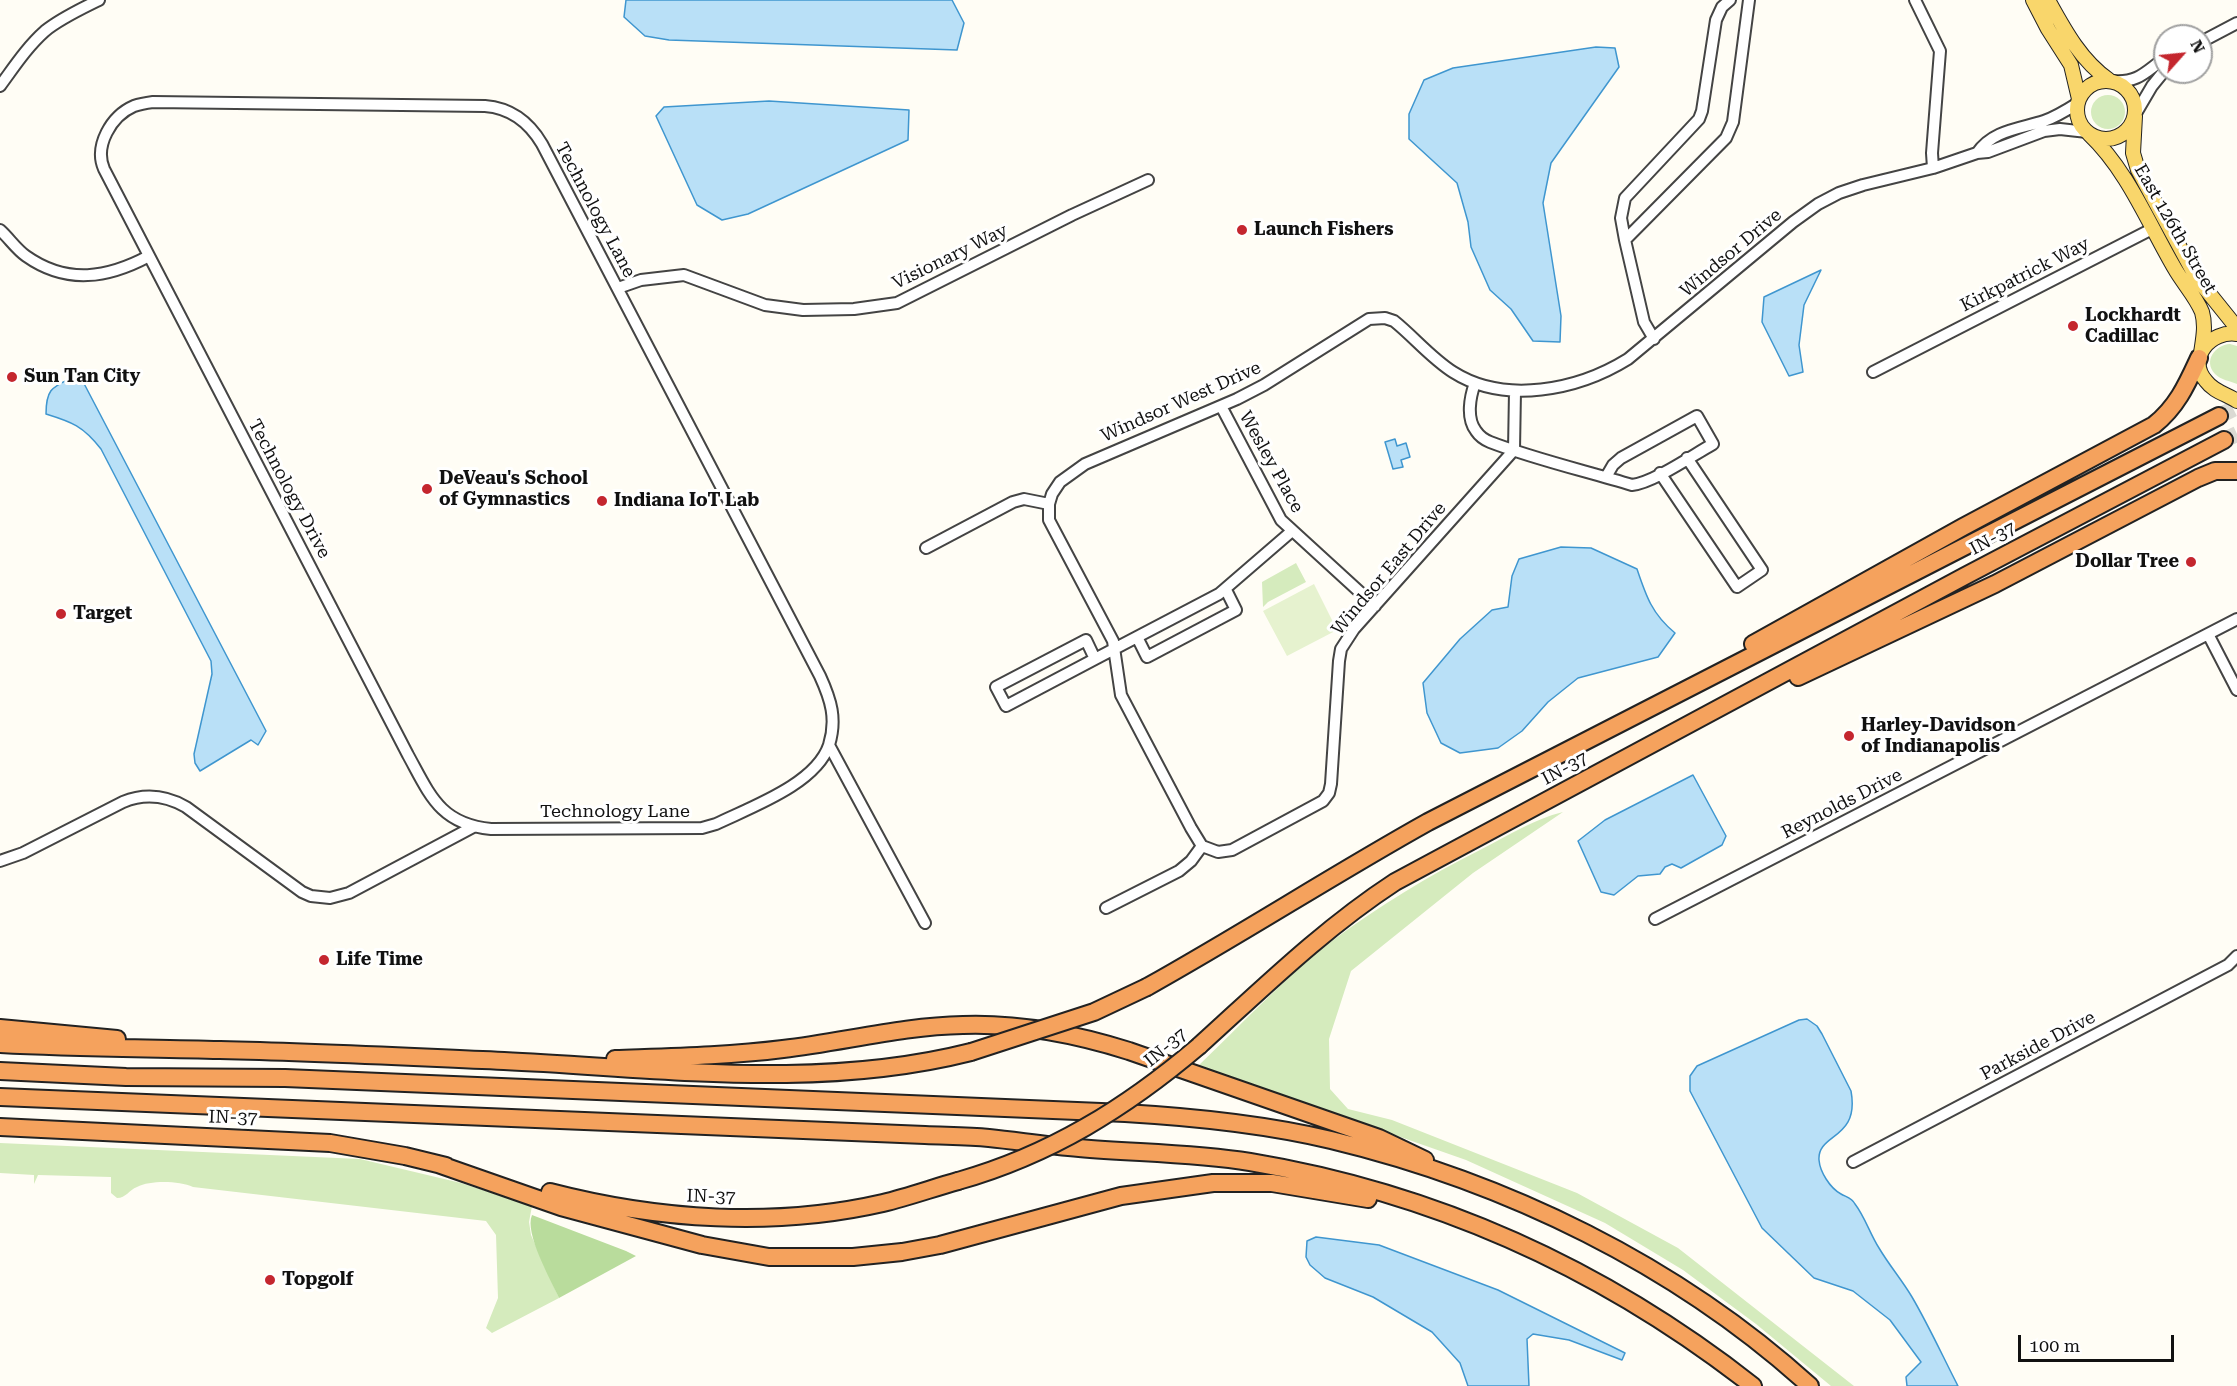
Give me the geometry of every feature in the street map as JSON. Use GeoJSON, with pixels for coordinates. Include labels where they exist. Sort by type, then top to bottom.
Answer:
{"type":"FeatureCollection","features":[{"type":"Feature","properties":{"kind":"highway"},"geometry":{"type":"LineString","coordinates":[[1618,724],[1689,678],[2154,425],[2178,401],[2200,356]]}},
{"type":"Feature","properties":{"kind":"highway","name":"IN-37"},"geometry":{"type":"LineString","coordinates":[[0,1044],[222,1050],[553,1063],[610,1069],[799,1075],[875,1069],[932,1061],[971,1052],[1094,1012],[1147,987],[1214,950],[1407,834],[2218,416]]}},
{"type":"Feature","properties":{"kind":"highway","name":"IN-37"},"geometry":{"type":"LineString","coordinates":[[0,1127],[318,1142],[386,1152],[602,1205],[673,1215],[752,1218],[828,1212],[884,1203],[958,1181],[1014,1162],[1065,1140],[1099,1121],[1159,1079],[1305,950],[1362,903],[1395,882],[1965,576],[2224,440]]}},
{"type":"Feature","properties":{"kind":"highway"},"geometry":{"type":"LineString","coordinates":[[1682,728],[1969,597],[2198,478],[2215,471],[2237,471]]}},
{"type":"Feature","properties":{"kind":"highway"},"geometry":{"type":"LineString","coordinates":[[553,1063],[746,1053],[962,1024],[1050,1030],[1089,1038],[1129,1051],[1379,1138],[1413,1152],[1457,1178]]}},
{"type":"Feature","properties":{"kind":"highway"},"geometry":{"type":"LineString","coordinates":[[0,1028],[222,1050]]}},
{"type":"Feature","properties":{"kind":"highway"},"geometry":{"type":"LineString","coordinates":[[0,1071],[126,1077],[285,1078],[1179,1116],[1235,1123],[1330,1140],[1457,1178],[1527,1206],[1628,1256],[1724,1318],[1810,1386]]}},
{"type":"Feature","properties":{"kind":"highway"},"geometry":{"type":"LineString","coordinates":[[0,1097],[988,1138],[1078,1148],[1225,1159],[1317,1176],[1447,1213],[1540,1252],[1607,1287],[1681,1333],[1753,1386]]}},
{"type":"Feature","properties":{"kind":"highway"},"geometry":{"type":"LineString","coordinates":[[438,1164],[561,1207],[702,1245],[769,1257],[804,1258],[893,1253],[940,1245],[1148,1190],[1213,1183],[1272,1183],[1405,1205],[1607,1287]]}},
{"type":"Feature","properties":{"kind":"main road"},"geometry":{"type":"LineString","coordinates":[[2033,0],[2048,29],[2071,64],[2078,101],[2078,119],[2088,133],[2105,139],[2117,137],[2126,131],[2135,116],[2132,96],[2122,85],[2111,81],[2093,67],[2075,45],[2048,0]]}},
{"type":"Feature","properties":{"kind":"main road"},"geometry":{"type":"LineString","coordinates":[[2078,101],[2089,86],[2101,81],[2111,81]]}},
{"type":"Feature","properties":{"kind":"main road","name":"East 126th Street"},"geometry":{"type":"LineString","coordinates":[[2135,116],[2133,153],[2138,170],[2192,269],[2211,298],[2237,328]]}},
{"type":"Feature","properties":{"kind":"main road","name":"East 126th Street"},"geometry":{"type":"LineString","coordinates":[[2088,133],[2106,150],[2122,173],[2152,229],[2201,310],[2204,328],[2200,356]]}},
{"type":"Feature","properties":{"kind":"main road"},"geometry":{"type":"LineString","coordinates":[[2231,398],[2215,390],[2205,381],[2198,366],[2200,356],[2208,343],[2226,334],[2237,334]]}},
{"type":"Feature","properties":{"kind":"street"},"geometry":{"type":"LineString","coordinates":[[0,86],[28,49],[46,31],[99,0]]}},
{"type":"Feature","properties":{"kind":"street"},"geometry":{"type":"LineString","coordinates":[[1653,339],[1644,322],[1625,240],[1621,218],[1625,198],[1699,119],[1716,20],[1722,7],[1730,0]]}},
{"type":"Feature","properties":{"kind":"street"},"geometry":{"type":"LineString","coordinates":[[1625,240],[1726,138],[1733,122],[1749,0]]}},
{"type":"Feature","properties":{"kind":"street"},"geometry":{"type":"LineString","coordinates":[[1915,0],[1940,51],[1932,153],[1933,168]]}},
{"type":"Feature","properties":{"kind":"street"},"geometry":{"type":"LineString","coordinates":[[2213,36],[2237,23]]}},
{"type":"Feature","properties":{"kind":"street"},"geometry":{"type":"LineString","coordinates":[[2111,81],[2126,81],[2142,76],[2153,67]]}},
{"type":"Feature","properties":{"kind":"street"},"geometry":{"type":"LineString","coordinates":[[2135,116],[2154,84]]}},
{"type":"Feature","properties":{"kind":"street","name":"Windsor Drive"},"geometry":{"type":"LineString","coordinates":[[1977,153],[1983,144],[2007,130],[2047,120],[2078,101]]}},
{"type":"Feature","properties":{"kind":"street","name":"Technology Lane"},"geometry":{"type":"LineString","coordinates":[[107,175],[100,157],[106,133],[122,114],[137,105],[153,102],[496,107],[518,117],[538,137],[828,692],[834,719],[829,745],[820,763],[804,779],[716,824],[702,828],[497,830],[473,827],[447,814]]}},
{"type":"Feature","properties":{"kind":"street","name":"Windsor Drive"},"geometry":{"type":"LineString","coordinates":[[1515,391],[1568,384],[1594,376],[1628,359],[1793,222],[1818,204],[1839,193],[1933,168],[1977,153],[1989,152],[2044,131],[2060,129],[2088,133]]}},
{"type":"Feature","properties":{"kind":"street","name":"Technology Drive"},"geometry":{"type":"LineString","coordinates":[[107,175],[430,795],[447,814]]}},
{"type":"Feature","properties":{"kind":"street","name":"Visionary Way"},"geometry":{"type":"LineString","coordinates":[[618,288],[640,280],[684,275],[765,305],[802,310],[854,309],[897,303],[1071,215],[1148,180]]}},
{"type":"Feature","properties":{"kind":"street","name":"Kirkpatrick Way"},"geometry":{"type":"LineString","coordinates":[[1873,372],[2152,229]]}},
{"type":"Feature","properties":{"kind":"street"},"geometry":{"type":"LineString","coordinates":[[0,230],[33,260],[70,274],[96,276],[110,273],[149,256]]}},
{"type":"Feature","properties":{"kind":"street","name":"Windsor West Drive"},"geometry":{"type":"LineString","coordinates":[[1049,504],[1060,482],[1084,464],[1221,406],[1264,385],[1358,324],[1377,317],[1394,321],[1453,372],[1475,383],[1515,391]]}},
{"type":"Feature","properties":{"kind":"street"},"geometry":{"type":"LineString","coordinates":[[1475,383],[1471,395],[1471,420],[1475,430],[1489,442],[1514,450],[1605,477],[1632,485],[1660,473],[1713,444],[1697,416],[1621,458],[1605,477]]}},
{"type":"Feature","properties":{"kind":"street"},"geometry":{"type":"LineString","coordinates":[[1514,450],[1515,391]]}},
{"type":"Feature","properties":{"kind":"street","name":"Wesley Place"},"geometry":{"type":"LineString","coordinates":[[1221,406],[1276,513],[1292,531],[1375,606]]}},
{"type":"Feature","properties":{"kind":"street","name":"Windsor East Drive"},"geometry":{"type":"LineString","coordinates":[[1202,846],[1218,852],[1232,850],[1323,801],[1329,793],[1331,784],[1341,649],[1348,637],[1514,450]]}},
{"type":"Feature","properties":{"kind":"street"},"geometry":{"type":"LineString","coordinates":[[1660,473],[1737,587],[1762,570],[1687,458]]}},
{"type":"Feature","properties":{"kind":"street"},"geometry":{"type":"LineString","coordinates":[[926,548],[1013,502],[1024,499],[1049,504],[1050,520],[1115,648],[1121,695],[1202,846],[1191,861],[1179,871],[1106,908]]}},
{"type":"Feature","properties":{"kind":"street"},"geometry":{"type":"LineString","coordinates":[[1095,659],[1086,640],[996,687],[1006,706],[1137,637],[1226,590],[1292,531]]}},
{"type":"Feature","properties":{"kind":"street"},"geometry":{"type":"LineString","coordinates":[[1137,637],[1147,657],[1236,610],[1226,590]]}},
{"type":"Feature","properties":{"kind":"street","name":"Reynolds Drive"},"geometry":{"type":"LineString","coordinates":[[1655,919],[2237,619]]}},
{"type":"Feature","properties":{"kind":"street"},"geometry":{"type":"LineString","coordinates":[[2208,634],[2237,690]]}},
{"type":"Feature","properties":{"kind":"street"},"geometry":{"type":"LineString","coordinates":[[829,745],[925,923]]}},
{"type":"Feature","properties":{"kind":"street"},"geometry":{"type":"LineString","coordinates":[[0,861],[23,853],[129,800],[156,796],[186,807],[302,892],[311,896],[330,898],[354,890],[473,827]]}},
{"type":"Feature","properties":{"kind":"street","name":"Parkside Drive"},"geometry":{"type":"LineString","coordinates":[[1853,1162],[2235,962]]}},
{"type":"Feature","properties":{"kind":"green space"},"geometry":{"type":"Polygon","coordinates":[[[2108,95],[2120,100],[2125,112],[2120,124],[2108,129],[2096,124],[2091,112],[2096,100],[2108,95]]]}},
{"type":"Feature","properties":{"kind":"green space"},"geometry":{"type":"Polygon","coordinates":[[[2230,344],[2237,346],[2237,384],[2217,376],[2210,364],[2215,351],[2230,344]]]}},
{"type":"Feature","properties":{"kind":"green space"},"geometry":{"type":"Polygon","coordinates":[[[1296,563],[1306,582],[1268,602],[1263,607],[1262,582],[1296,563]]]}},
{"type":"Feature","properties":{"kind":"green space"},"geometry":{"type":"Polygon","coordinates":[[[1314,584],[1337,630],[1287,656],[1263,611],[1314,584]]]}},
{"type":"Feature","properties":{"kind":"green space"},"geometry":{"type":"Polygon","coordinates":[[[1563,812],[1473,873],[1351,971],[1329,1039],[1330,1089],[1348,1109],[1392,1120],[1577,1193],[1678,1248],[1854,1386],[1831,1386],[1756,1324],[1683,1270],[1605,1223],[1466,1160],[1198,1066],[1297,970],[1350,928],[1442,870],[1521,828],[1563,812]]]}},
{"type":"Feature","properties":{"kind":"green space"},"geometry":{"type":"Polygon","coordinates":[[[0,1143],[360,1159],[461,1183],[532,1206],[529,1222],[531,1235],[559,1298],[492,1333],[486,1328],[498,1298],[496,1235],[486,1221],[157,1182],[134,1188],[123,1197],[117,1198],[111,1193],[111,1177],[38,1175],[34,1184],[34,1175],[0,1173],[0,1143]]]}},
{"type":"Feature","properties":{"kind":"green space"},"geometry":{"type":"Polygon","coordinates":[[[532,1215],[636,1256],[559,1298],[535,1244],[532,1233],[532,1215]]]}},
{"type":"Feature","properties":{"kind":"water"},"geometry":{"type":"Polygon","coordinates":[[[626,0],[952,0],[964,23],[957,50],[669,40],[645,36],[624,17],[626,0]]]}},
{"type":"Feature","properties":{"kind":"water"},"geometry":{"type":"Polygon","coordinates":[[[1596,47],[1615,48],[1619,67],[1551,163],[1543,203],[1561,316],[1560,342],[1533,341],[1511,309],[1490,290],[1471,247],[1468,222],[1457,183],[1409,139],[1409,114],[1424,80],[1453,68],[1596,47]]]}},
{"type":"Feature","properties":{"kind":"water"},"geometry":{"type":"Polygon","coordinates":[[[769,101],[909,110],[908,140],[748,214],[722,220],[697,205],[656,116],[664,107],[769,101]]]}},
{"type":"Feature","properties":{"kind":"water"},"geometry":{"type":"Polygon","coordinates":[[[1821,270],[1804,305],[1799,345],[1803,372],[1789,376],[1762,322],[1764,297],[1821,270]]]}},
{"type":"Feature","properties":{"kind":"water"},"geometry":{"type":"Polygon","coordinates":[[[79,374],[266,731],[258,745],[251,740],[200,771],[195,763],[194,754],[212,674],[211,661],[101,449],[76,426],[46,414],[50,392],[79,374]]]}},
{"type":"Feature","properties":{"kind":"water"},"geometry":{"type":"Polygon","coordinates":[[[1395,439],[1397,446],[1406,443],[1410,457],[1401,460],[1403,467],[1393,469],[1385,442],[1395,439]]]}},
{"type":"Feature","properties":{"kind":"water"},"geometry":{"type":"Polygon","coordinates":[[[1561,547],[1591,548],[1637,569],[1651,604],[1661,619],[1675,633],[1658,657],[1578,678],[1548,702],[1522,731],[1498,748],[1460,753],[1441,743],[1427,713],[1423,683],[1460,639],[1492,610],[1508,607],[1512,576],[1519,559],[1561,547]]]}},
{"type":"Feature","properties":{"kind":"water"},"geometry":{"type":"Polygon","coordinates":[[[1693,775],[1726,836],[1722,845],[1681,868],[1672,864],[1665,867],[1660,874],[1638,876],[1614,895],[1601,892],[1578,841],[1605,820],[1693,775]]]}},
{"type":"Feature","properties":{"kind":"water"},"geometry":{"type":"Polygon","coordinates":[[[1807,1019],[1817,1026],[1822,1034],[1851,1091],[1850,1119],[1820,1151],[1821,1170],[1833,1188],[1852,1200],[1859,1209],[1879,1248],[1918,1308],[1958,1386],[1907,1386],[1906,1377],[1921,1362],[1890,1320],[1853,1291],[1814,1278],[1762,1228],[1690,1091],[1690,1076],[1697,1066],[1799,1020],[1807,1019]]]}},
{"type":"Feature","properties":{"kind":"water"},"geometry":{"type":"Polygon","coordinates":[[[1316,1237],[1379,1245],[1498,1290],[1625,1353],[1622,1360],[1569,1340],[1533,1334],[1527,1339],[1529,1386],[1468,1386],[1460,1363],[1432,1332],[1373,1297],[1325,1278],[1310,1265],[1306,1257],[1307,1241],[1316,1237]]]}},
{"type":"Feature","properties":{"kind":"tunnel"},"geometry":{"type":"LineString","coordinates":[[2219,416],[2237,407]]}},
{"type":"Feature","properties":{"kind":"tunnel"},"geometry":{"type":"LineString","coordinates":[[2224,440],[2237,434]]}},
{"type":"Feature","properties":{"kind":"place","name":"Launch Fishers"},"geometry":{"type":"Point","coordinates":[1242,230]}},
{"type":"Feature","properties":{"kind":"place","name":"Lockhardt Cadillac"},"geometry":{"type":"Point","coordinates":[2073,326]}},
{"type":"Feature","properties":{"kind":"place","name":"Sun Tan City"},"geometry":{"type":"Point","coordinates":[12,377]}},
{"type":"Feature","properties":{"kind":"place","name":"DeVeau's School of Gymnastics"},"geometry":{"type":"Point","coordinates":[427,489]}},
{"type":"Feature","properties":{"kind":"place","name":"Indiana IoT Lab"},"geometry":{"type":"Point","coordinates":[602,501]}},
{"type":"Feature","properties":{"kind":"place","name":"Dollar Tree"},"geometry":{"type":"Point","coordinates":[2191,562]}},
{"type":"Feature","properties":{"kind":"place","name":"Target"},"geometry":{"type":"Point","coordinates":[61,614]}},
{"type":"Feature","properties":{"kind":"place","name":"Harley-Davidson of Indianapolis"},"geometry":{"type":"Point","coordinates":[1849,736]}},
{"type":"Feature","properties":{"kind":"place","name":"Life Time"},"geometry":{"type":"Point","coordinates":[324,960]}},
{"type":"Feature","properties":{"kind":"place","name":"Topgolf"},"geometry":{"type":"Point","coordinates":[270,1280]}}]}
